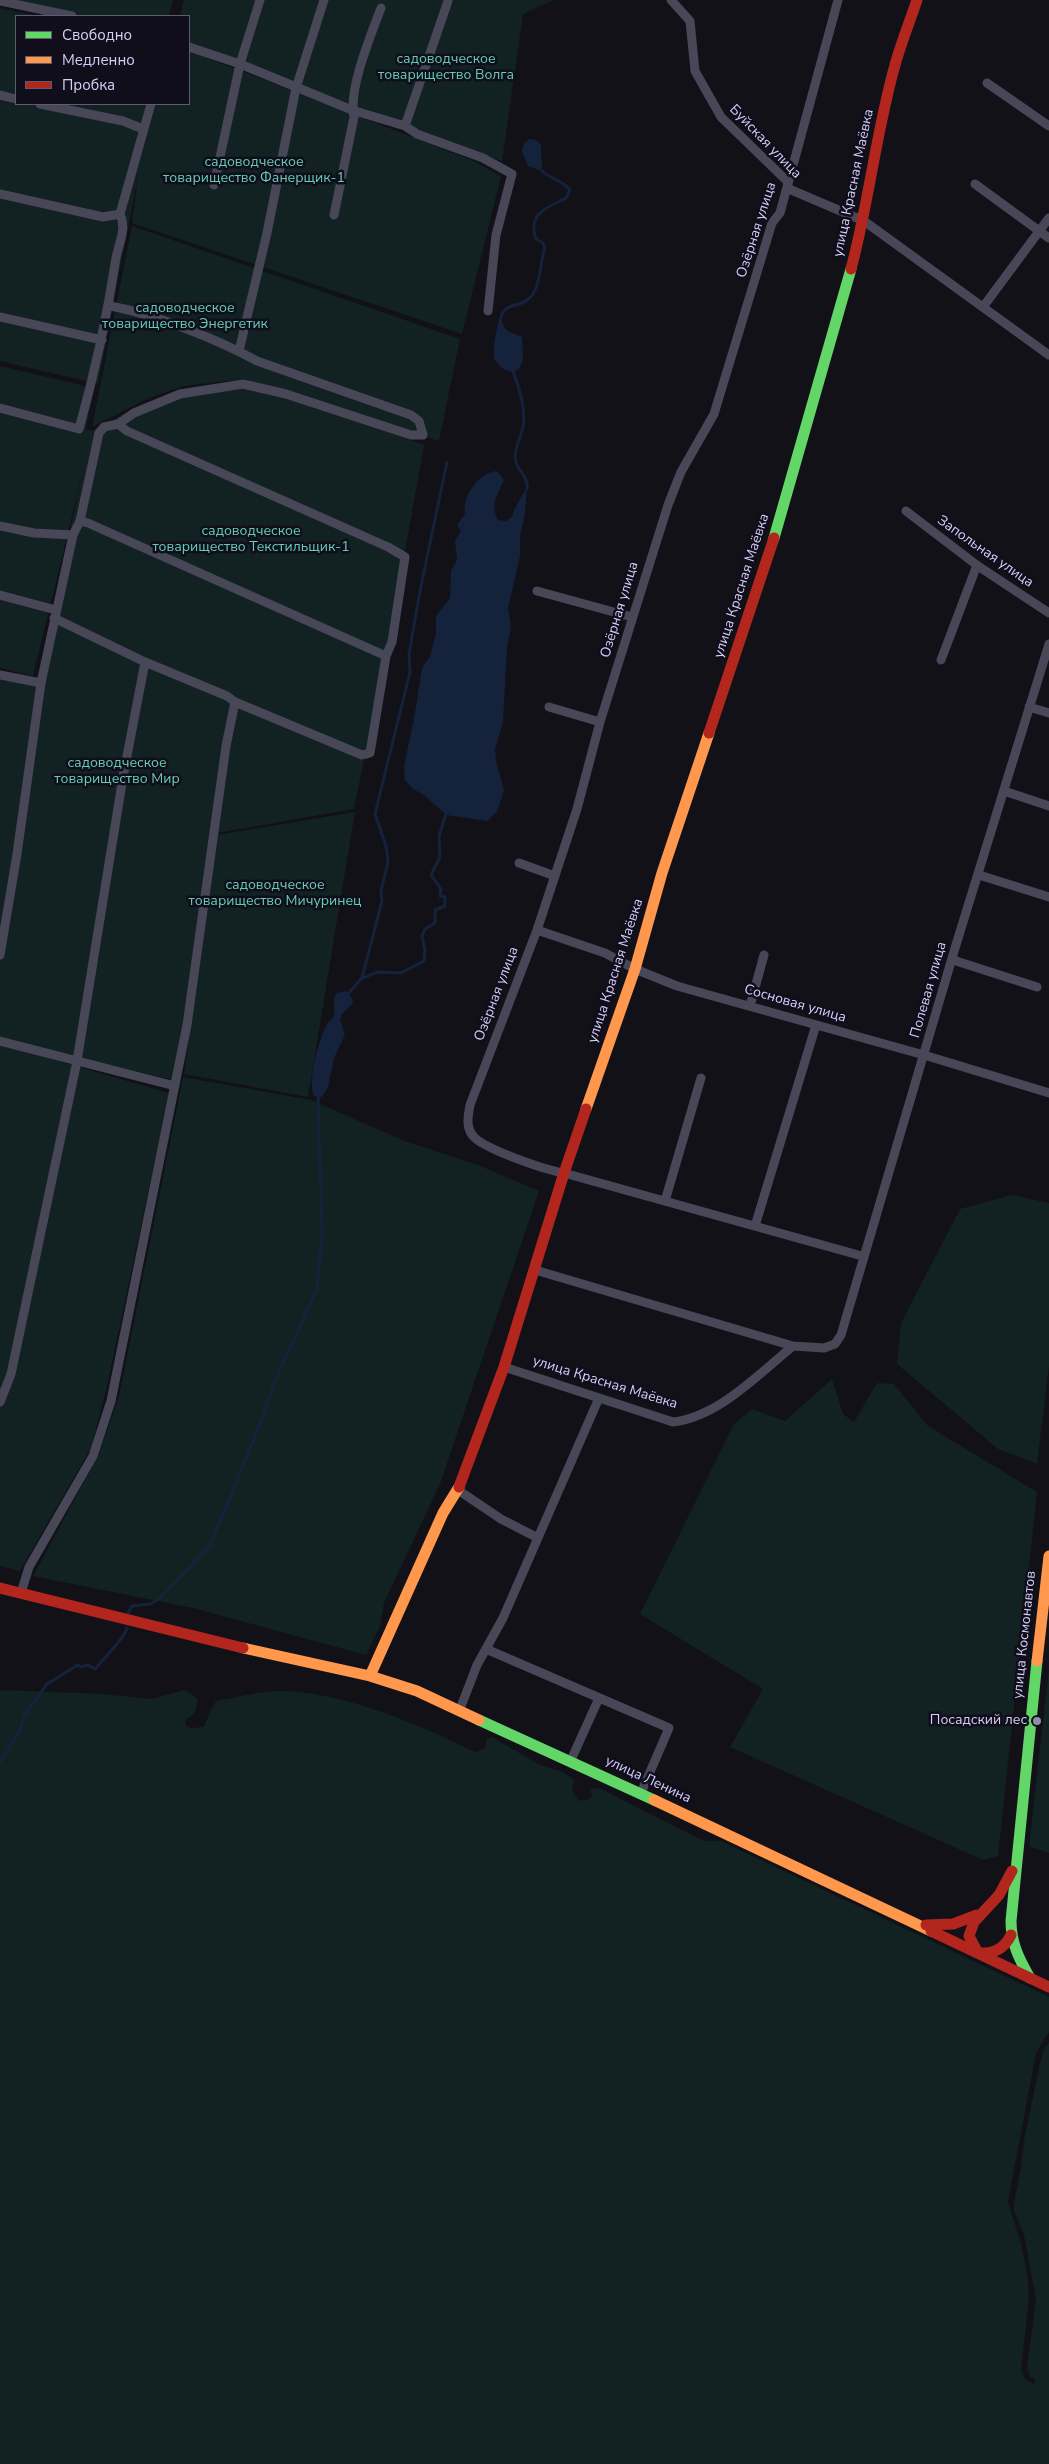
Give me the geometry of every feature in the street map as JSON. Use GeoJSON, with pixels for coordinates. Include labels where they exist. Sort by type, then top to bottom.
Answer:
{"type":"FeatureCollection","features":[{"type":"Feature","properties":{"kind":"street"},"geometry":{"type":"LineString","coordinates":[[214,184],[240,64],[260,0]]}},
{"type":"Feature","properties":{"kind":"street"},"geometry":{"type":"LineString","coordinates":[[239,351],[267,233],[296,88],[324,0]]}},
{"type":"Feature","properties":{"kind":"street","name":"Буйская улица"},"geometry":{"type":"LineString","coordinates":[[671,0],[690,22],[695,71],[713,105],[721,117],[787,181],[789,189],[864,221],[1049,355]]}},
{"type":"Feature","properties":{"kind":"street","name":"Озёрная улица"},"geometry":{"type":"LineString","coordinates":[[564,1173],[549,1171],[485,1144],[474,1137],[467,1122],[470,1105],[537,930],[555,876],[577,809],[600,722],[632,617],[681,472],[714,414],[772,223],[780,212],[838,0]]}},
{"type":"Feature","properties":{"kind":"street","name":"улица Красная Маёвка"},"geometry":{"type":"LineString","coordinates":[[370,1676],[443,1513],[458,1490],[504,1367],[564,1173],[635,969],[662,873],[785,505],[864,221],[881,124],[895,64],[917,0]]}},
{"type":"Feature","properties":{"kind":"street"},"geometry":{"type":"LineString","coordinates":[[0,1],[67,15]]}},
{"type":"Feature","properties":{"kind":"street"},"geometry":{"type":"LineString","coordinates":[[405,126],[448,1]]}},
{"type":"Feature","properties":{"kind":"street"},"geometry":{"type":"LineString","coordinates":[[334,215],[352,126],[352,110],[358,73],[381,8]]}},
{"type":"Feature","properties":{"kind":"street"},"geometry":{"type":"LineString","coordinates":[[190,47],[240,64],[352,110],[405,126],[417,134],[483,158],[512,174],[496,235],[488,311]]}},
{"type":"Feature","properties":{"kind":"street"},"geometry":{"type":"LineString","coordinates":[[987,83],[1049,126]]}},
{"type":"Feature","properties":{"kind":"street"},"geometry":{"type":"LineString","coordinates":[[0,95],[15,99]]}},
{"type":"Feature","properties":{"kind":"street"},"geometry":{"type":"LineString","coordinates":[[45,105],[122,121],[143,129]]}},
{"type":"Feature","properties":{"kind":"street"},"geometry":{"type":"LineString","coordinates":[[0,408],[79,429],[110,306],[116,256],[123,232],[124,222],[120,214],[143,129],[152,105]]}},
{"type":"Feature","properties":{"kind":"street"},"geometry":{"type":"LineString","coordinates":[[975,184],[1049,238]]}},
{"type":"Feature","properties":{"kind":"street"},"geometry":{"type":"LineString","coordinates":[[0,194],[103,216],[120,214]]}},
{"type":"Feature","properties":{"kind":"street"},"geometry":{"type":"LineString","coordinates":[[982,307],[1049,218]]}},
{"type":"Feature","properties":{"kind":"street"},"geometry":{"type":"LineString","coordinates":[[0,956],[17,854],[41,683],[73,535],[80,521],[99,433],[104,428],[118,424],[134,413],[180,394],[243,384],[286,394],[411,435],[423,435],[419,421],[411,415],[266,364],[239,351],[135,310],[110,306]]}},
{"type":"Feature","properties":{"kind":"street"},"geometry":{"type":"LineString","coordinates":[[0,317],[102,340]]}},
{"type":"Feature","properties":{"kind":"street"},"geometry":{"type":"LineString","coordinates":[[0,595],[55,614],[145,662],[208,687],[235,702],[362,755],[370,753],[386,656],[392,642],[405,557],[127,431],[118,424]]}},
{"type":"Feature","properties":{"kind":"street","name":"Запольная улица"},"geometry":{"type":"LineString","coordinates":[[906,512],[977,565],[1049,613]]}},
{"type":"Feature","properties":{"kind":"street"},"geometry":{"type":"LineString","coordinates":[[80,521],[386,656]]}},
{"type":"Feature","properties":{"kind":"street"},"geometry":{"type":"LineString","coordinates":[[0,526],[34,533],[73,535]]}},
{"type":"Feature","properties":{"kind":"street"},"geometry":{"type":"LineString","coordinates":[[941,660],[977,565]]}},
{"type":"Feature","properties":{"kind":"street"},"geometry":{"type":"LineString","coordinates":[[537,591],[632,617]]}},
{"type":"Feature","properties":{"kind":"street","name":"Полевая улица"},"geometry":{"type":"LineString","coordinates":[[793,1346],[824,1348],[835,1344],[848,1314],[862,1256],[1049,644]]}},
{"type":"Feature","properties":{"kind":"street"},"geometry":{"type":"LineString","coordinates":[[0,1402],[11,1374],[77,1061],[123,777],[145,662]]}},
{"type":"Feature","properties":{"kind":"street"},"geometry":{"type":"LineString","coordinates":[[0,675],[41,683]]}},
{"type":"Feature","properties":{"kind":"street"},"geometry":{"type":"LineString","coordinates":[[21,1593],[29,1567],[93,1456],[101,1438],[110,1401],[187,1025],[226,746],[235,702]]}},
{"type":"Feature","properties":{"kind":"street"},"geometry":{"type":"LineString","coordinates":[[549,707],[600,722]]}},
{"type":"Feature","properties":{"kind":"street"},"geometry":{"type":"LineString","coordinates":[[1029,707],[1049,713]]}},
{"type":"Feature","properties":{"kind":"street"},"geometry":{"type":"LineString","coordinates":[[1004,791],[1049,806]]}},
{"type":"Feature","properties":{"kind":"street"},"geometry":{"type":"LineString","coordinates":[[519,863],[555,876]]}},
{"type":"Feature","properties":{"kind":"street"},"geometry":{"type":"LineString","coordinates":[[979,875],[1049,897]]}},
{"type":"Feature","properties":{"kind":"street","name":"Сосновая улица"},"geometry":{"type":"LineString","coordinates":[[537,930],[605,953],[635,969],[677,986],[924,1055],[1049,1093]]}},
{"type":"Feature","properties":{"kind":"street"},"geometry":{"type":"LineString","coordinates":[[750,1006],[764,955]]}},
{"type":"Feature","properties":{"kind":"street"},"geometry":{"type":"LineString","coordinates":[[952,960],[1037,987]]}},
{"type":"Feature","properties":{"kind":"street"},"geometry":{"type":"LineString","coordinates":[[756,1226],[816,1025]]}},
{"type":"Feature","properties":{"kind":"street"},"geometry":{"type":"LineString","coordinates":[[0,1041],[175,1086]]}},
{"type":"Feature","properties":{"kind":"street"},"geometry":{"type":"LineString","coordinates":[[665,1201],[701,1078]]}},
{"type":"Feature","properties":{"kind":"street"},"geometry":{"type":"LineString","coordinates":[[564,1173],[862,1256]]}},
{"type":"Feature","properties":{"kind":"street"},"geometry":{"type":"LineString","coordinates":[[535,1270],[793,1346]]}},
{"type":"Feature","properties":{"kind":"street","name":"улица Красная Маёвка"},"geometry":{"type":"LineString","coordinates":[[504,1367],[673,1422],[687,1420],[726,1402],[793,1346]]}},
{"type":"Feature","properties":{"kind":"street"},"geometry":{"type":"LineString","coordinates":[[460,1709],[486,1649],[503,1618],[599,1398]]}},
{"type":"Feature","properties":{"kind":"street"},"geometry":{"type":"LineString","coordinates":[[458,1490],[501,1519],[538,1538]]}},
{"type":"Feature","properties":{"kind":"street","name":"улица Космонавтов"},"geometry":{"type":"LineString","coordinates":[[1011,1935],[1015,1866],[1049,1556]]}},
{"type":"Feature","properties":{"kind":"street","name":"улица Ленина"},"geometry":{"type":"LineString","coordinates":[[0,1588],[219,1642],[370,1676],[417,1691],[571,1760],[1049,1987]]}},
{"type":"Feature","properties":{"kind":"street"},"geometry":{"type":"LineString","coordinates":[[486,1649],[668,1728],[641,1793]]}},
{"type":"Feature","properties":{"kind":"street"},"geometry":{"type":"LineString","coordinates":[[571,1760],[599,1698]]}},
{"type":"Feature","properties":{"kind":"street"},"geometry":{"type":"LineString","coordinates":[[1011,1935],[1008,1943],[1000,1950],[991,1954],[978,1953],[969,1938],[969,1928],[987,1910],[1000,1893],[1015,1866]]}},
{"type":"Feature","properties":{"kind":"street"},"geometry":{"type":"LineString","coordinates":[[916,1923],[942,1926],[963,1923],[987,1910]]}},
{"type":"Feature","properties":{"kind":"street"},"geometry":{"type":"LineString","coordinates":[[1011,1935],[1016,1953],[1030,1978]]}},
{"type":"Feature","properties":{"kind":"green space"},"geometry":{"type":"Polygon","coordinates":[[[7,0],[173,0],[169,15],[78,15],[7,0]]]}},
{"type":"Feature","properties":{"kind":"green space","name":"садоводческое товарищество Волга"},"geometry":{"type":"Polygon","coordinates":[[[184,0],[554,0],[523,14],[502,161],[190,43],[190,15],[180,15],[184,0]]]}},
{"type":"Feature","properties":{"kind":"green space","name":"садоводческое товарищество Фанерщик-1"},"geometry":{"type":"Polygon","coordinates":[[[0,8],[33,15],[15,15],[15,105],[151,105],[143,149],[156,105],[190,105],[190,51],[472,160],[501,176],[462,334],[132,223],[138,176],[98,384],[0,361],[0,8]]]}},
{"type":"Feature","properties":{"kind":"green space"},"geometry":{"type":"Polygon","coordinates":[[[132,226],[460,339],[439,441],[286,393],[424,445],[368,760],[316,737],[364,760],[354,809],[217,833],[217,835],[355,812],[308,1097],[184,1074],[211,873],[173,1080],[0,1039],[0,678],[35,686],[57,617],[52,614],[84,467],[33,676],[0,668],[0,366],[94,388],[86,429],[92,431],[144,403],[253,382],[245,379],[183,386],[149,398],[92,427],[132,226]]]}},
{"type":"Feature","properties":{"kind":"green space"},"geometry":{"type":"Polygon","coordinates":[[[0,1044],[169,1093],[107,1386],[91,1448],[20,1571],[0,1566],[0,1044]]]}},
{"type":"Feature","properties":{"kind":"green space"},"geometry":{"type":"Polygon","coordinates":[[[183,1077],[311,1100],[402,1140],[478,1165],[539,1191],[440,1484],[384,1603],[380,1626],[366,1655],[193,1608],[33,1576],[98,1456],[119,1396],[183,1077]]]}},
{"type":"Feature","properties":{"kind":"green space"},"geometry":{"type":"Polygon","coordinates":[[[1012,1195],[1049,1203],[1049,1366],[1037,1464],[998,1449],[897,1364],[901,1323],[960,1209],[1012,1195]]]}},
{"type":"Feature","properties":{"kind":"green space"},"geometry":{"type":"Polygon","coordinates":[[[832,1379],[843,1414],[854,1422],[877,1383],[894,1384],[928,1426],[1037,1492],[998,1856],[983,1860],[730,1747],[763,1689],[640,1614],[734,1424],[752,1409],[785,1421],[832,1379]]]}},
{"type":"Feature","properties":{"kind":"green space"},"geometry":{"type":"Polygon","coordinates":[[[1049,1669],[1049,1853],[1029,1846],[1049,1669]]]}},
{"type":"Feature","properties":{"kind":"green space"},"geometry":{"type":"Polygon","coordinates":[[[184,1690],[197,1698],[195,1711],[186,1719],[185,1724],[190,1728],[204,1727],[216,1701],[277,1691],[309,1693],[358,1704],[382,1712],[430,1731],[475,1752],[485,1748],[487,1739],[492,1737],[540,1765],[563,1772],[574,1780],[572,1790],[578,1800],[588,1799],[592,1795],[590,1791],[594,1788],[601,1789],[704,1841],[721,1841],[1049,1997],[1049,2032],[1036,2053],[1008,2202],[1021,2243],[1028,2280],[1029,2299],[1021,2370],[1025,2379],[1034,2384],[1035,2378],[1031,2378],[1027,2368],[1036,2299],[1024,2235],[1014,2211],[1014,2202],[1024,2140],[1042,2054],[1049,2042],[1049,2464],[0,2464],[0,1691],[103,1694],[152,1699],[184,1690]]]}},
{"type":"Feature","properties":{"kind":"water"},"geometry":{"type":"Polygon","coordinates":[[[529,139],[536,140],[541,145],[542,171],[528,166],[522,151],[524,143],[529,139]]]}},
{"type":"Feature","properties":{"kind":"water"},"geometry":{"type":"Polygon","coordinates":[[[500,319],[506,330],[522,337],[523,360],[518,370],[504,369],[494,359],[495,339],[500,319]]]}},
{"type":"Feature","properties":{"kind":"water"},"geometry":{"type":"Polygon","coordinates":[[[497,471],[504,480],[497,495],[495,505],[498,520],[506,521],[512,517],[527,485],[525,514],[520,536],[520,556],[508,608],[511,627],[507,647],[503,722],[495,749],[504,791],[497,811],[488,821],[446,815],[424,795],[413,789],[405,780],[404,766],[422,668],[430,656],[436,634],[436,616],[450,598],[451,571],[457,560],[455,540],[461,531],[457,525],[465,514],[466,500],[473,486],[490,472],[497,471]]]}},
{"type":"Feature","properties":{"kind":"water"},"geometry":{"type":"Polygon","coordinates":[[[346,991],[352,998],[353,1003],[342,1014],[340,1020],[345,1035],[334,1058],[328,1087],[322,1097],[314,1096],[312,1080],[318,1049],[327,1024],[334,1015],[335,996],[337,993],[346,991]]]}},
{"type":"Feature","properties":{"kind":"waterway"},"geometry":{"type":"LineString","coordinates":[[500,322],[505,310],[529,299],[538,284],[545,248],[543,243],[536,239],[534,223],[537,217],[546,208],[566,198],[570,190],[564,184],[542,171]]}},
{"type":"Feature","properties":{"kind":"waterway"},"geometry":{"type":"LineString","coordinates":[[512,369],[524,412],[523,427],[515,457],[517,466],[526,480],[527,489]]}},
{"type":"Feature","properties":{"kind":"waterway"},"geometry":{"type":"LineString","coordinates":[[362,978],[382,901],[381,891],[388,862],[386,846],[375,814],[410,672],[409,654],[420,591],[447,462]]}},
{"type":"Feature","properties":{"kind":"waterway"},"geometry":{"type":"LineString","coordinates":[[347,995],[361,979],[377,972],[401,973],[424,961],[425,950],[422,936],[425,929],[435,923],[435,910],[445,906],[445,897],[440,896],[441,889],[431,875],[440,857],[439,836],[447,811]]}},
{"type":"Feature","properties":{"kind":"waterway"},"geometry":{"type":"LineString","coordinates":[[128,1613],[132,1606],[150,1604],[159,1599],[210,1546],[262,1419],[274,1383],[317,1289],[322,1234],[318,1093]]}},
{"type":"Feature","properties":{"kind":"waterway"},"geometry":{"type":"LineString","coordinates":[[0,1763],[20,1730],[24,1716],[47,1684],[78,1665],[81,1667],[88,1665],[95,1669],[126,1632],[127,1628]]}},
{"type":"Feature","properties":{"kind":"traffic: fast"},"geometry":{"type":"LineString","coordinates":[[774,538],[851,269]]}},
{"type":"Feature","properties":{"kind":"traffic: fast"},"geometry":{"type":"LineString","coordinates":[[1030,1978],[1016,1951],[1012,1937],[1011,1921],[1037,1661]]}},
{"type":"Feature","properties":{"kind":"traffic: fast"},"geometry":{"type":"LineString","coordinates":[[479,1720],[654,1800]]}},
{"type":"Feature","properties":{"kind":"traffic: slow"},"geometry":{"type":"LineString","coordinates":[[586,1109],[635,969],[662,873],[709,733]]}},
{"type":"Feature","properties":{"kind":"traffic: slow"},"geometry":{"type":"LineString","coordinates":[[370,1676],[443,1513],[459,1487]]}},
{"type":"Feature","properties":{"kind":"traffic: slow"},"geometry":{"type":"LineString","coordinates":[[1037,1661],[1049,1556]]}},
{"type":"Feature","properties":{"kind":"traffic: slow"},"geometry":{"type":"LineString","coordinates":[[243,1648],[370,1676],[417,1691],[479,1720]]}},
{"type":"Feature","properties":{"kind":"traffic: slow"},"geometry":{"type":"LineString","coordinates":[[654,1800],[931,1931]]}},
{"type":"Feature","properties":{"kind":"traffic: jam"},"geometry":{"type":"LineString","coordinates":[[851,269],[888,90],[917,0]]}},
{"type":"Feature","properties":{"kind":"traffic: jam"},"geometry":{"type":"LineString","coordinates":[[709,733],[774,538]]}},
{"type":"Feature","properties":{"kind":"traffic: jam"},"geometry":{"type":"LineString","coordinates":[[459,1487],[504,1367],[564,1173],[586,1109]]}},
{"type":"Feature","properties":{"kind":"traffic: jam"},"geometry":{"type":"LineString","coordinates":[[0,1588],[243,1648]]}},
{"type":"Feature","properties":{"kind":"traffic: jam"},"geometry":{"type":"LineString","coordinates":[[1011,1935],[998,1950],[984,1953],[978,1953],[969,1936],[974,1922],[999,1895],[1012,1871]]}},
{"type":"Feature","properties":{"kind":"traffic: jam"},"geometry":{"type":"LineString","coordinates":[[926,1925],[953,1924],[977,1915]]}},
{"type":"Feature","properties":{"kind":"traffic: jam"},"geometry":{"type":"LineString","coordinates":[[931,1931],[1049,1987]]}},
{"type":"Feature","properties":{"kind":"place","name":"Посадский лес"},"geometry":{"type":"Point","coordinates":[1037,1721]}},
{"type":"Feature","properties":{"kind":"park label","name":"садоводческое товарищество Энергетик"},"geometry":{"type":"Point","coordinates":[185,318]}},
{"type":"Feature","properties":{"kind":"park label","name":"садоводческое товарищество Текстильщик-1"},"geometry":{"type":"Point","coordinates":[251,540]}},
{"type":"Feature","properties":{"kind":"park label","name":"садоводческое товарищество Мир"},"geometry":{"type":"Point","coordinates":[117,772]}},
{"type":"Feature","properties":{"kind":"park label","name":"садоводческое товарищество Мичуринец"},"geometry":{"type":"Point","coordinates":[275,894]}}]}
